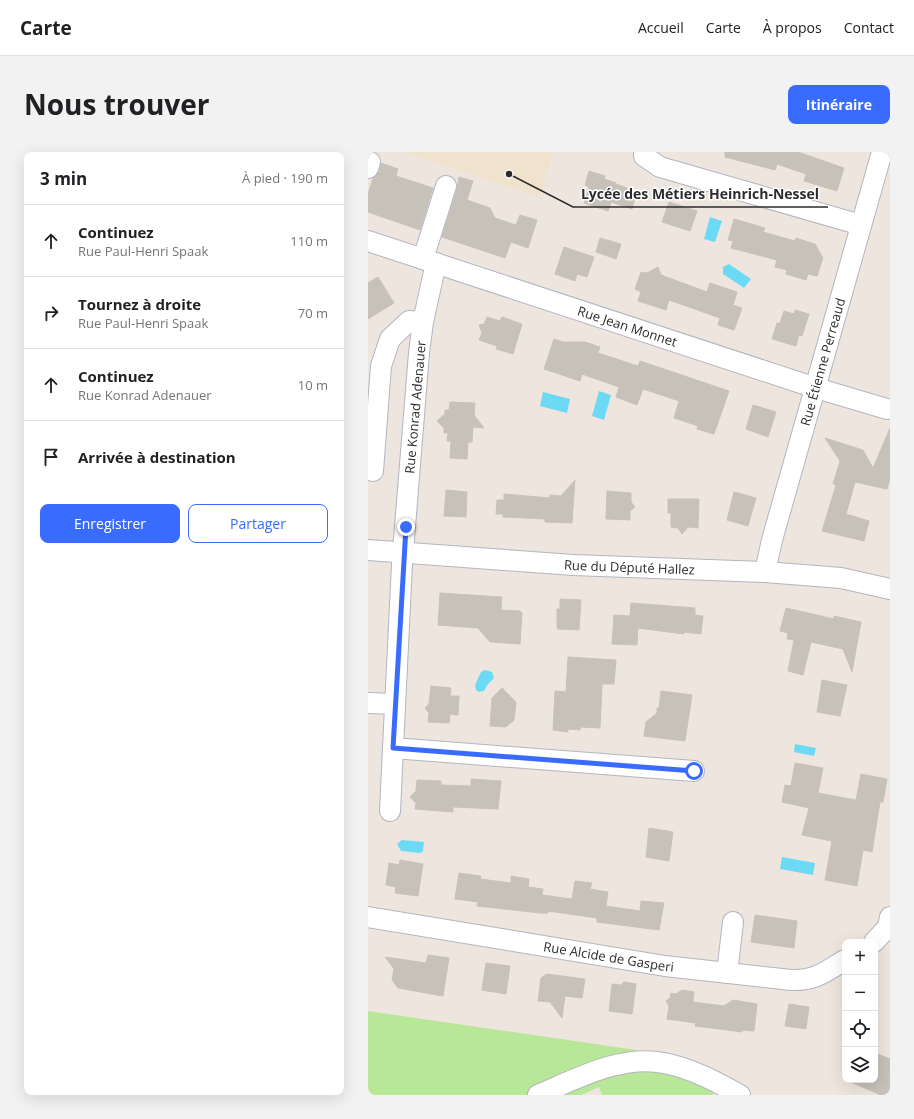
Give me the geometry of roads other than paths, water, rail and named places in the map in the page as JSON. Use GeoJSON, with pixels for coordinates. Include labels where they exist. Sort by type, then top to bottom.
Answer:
{"type":"FeatureCollection","features":[{"type":"Feature","properties":{"kind":"street"},"geometry":{"type":"LineString","coordinates":[[644,152],[644,156],[660,167],[861,225]]}},
{"type":"Feature","properties":{"kind":"street","name":"Rue Étienne Perreaud"},"geometry":{"type":"LineString","coordinates":[[764,572],[882,152]]}},
{"type":"Feature","properties":{"kind":"street","name":"Rue Konrad Adenauer"},"geometry":{"type":"LineString","coordinates":[[390,811],[404,552],[419,353],[429,261],[446,186]]}},
{"type":"Feature","properties":{"kind":"street","name":"Rue Jean Monnet"},"geometry":{"type":"LineString","coordinates":[[368,241],[816,388],[887,409]]}},
{"type":"Feature","properties":{"kind":"street"},"geometry":{"type":"LineString","coordinates":[[373,471],[374,365],[390,339],[410,321],[423,322]]}},
{"type":"Feature","properties":{"kind":"street","name":"Rue du Député Hallez"},"geometry":{"type":"LineString","coordinates":[[368,550],[573,565],[764,572],[841,578],[890,589]]}},
{"type":"Feature","properties":{"kind":"street"},"geometry":{"type":"LineString","coordinates":[[368,703],[395,704]]}},
{"type":"Feature","properties":{"kind":"street"},"geometry":{"type":"LineString","coordinates":[[393,748],[694,771]]}},
{"type":"Feature","properties":{"kind":"street","name":"Rue Alcide de Gasperi"},"geometry":{"type":"LineString","coordinates":[[368,917],[665,966],[804,981],[817,978],[842,962]]}},
{"type":"Feature","properties":{"kind":"street"},"geometry":{"type":"LineString","coordinates":[[727,973],[733,922]]}},
{"type":"Feature","properties":{"kind":"street"},"geometry":{"type":"LineString","coordinates":[[876,939],[889,924]]}},
{"type":"Feature","properties":{"kind":"street"},"geometry":{"type":"LineString","coordinates":[[538,1095],[583,1076],[614,1066],[641,1061],[664,1063],[691,1071],[740,1095]]}},
{"type":"Feature","properties":{"kind":"water"},"geometry":{"type":"Polygon","coordinates":[[[710,217],[722,221],[715,242],[704,239],[710,217]]]}},
{"type":"Feature","properties":{"kind":"water"},"geometry":{"type":"Polygon","coordinates":[[[729,264],[751,279],[744,288],[723,274],[723,267],[729,264]]]}},
{"type":"Feature","properties":{"kind":"water"},"geometry":{"type":"Polygon","coordinates":[[[599,391],[611,395],[604,420],[592,416],[599,391]]]}},
{"type":"Feature","properties":{"kind":"water"},"geometry":{"type":"Polygon","coordinates":[[[543,392],[570,399],[567,413],[540,406],[543,392]]]}},
{"type":"Feature","properties":{"kind":"water"},"geometry":{"type":"Polygon","coordinates":[[[485,670],[492,672],[494,678],[484,691],[479,692],[476,690],[475,685],[481,672],[485,670]]]}},
{"type":"Feature","properties":{"kind":"water"},"geometry":{"type":"Polygon","coordinates":[[[795,744],[816,748],[814,756],[794,752],[795,744]]]}},
{"type":"Feature","properties":{"kind":"water"},"geometry":{"type":"Polygon","coordinates":[[[402,840],[424,842],[423,851],[420,853],[401,851],[397,844],[402,840]]]}},
{"type":"Feature","properties":{"kind":"water"},"geometry":{"type":"Polygon","coordinates":[[[782,857],[815,863],[813,875],[780,869],[782,857]]]}},
{"type":"Feature","properties":{"kind":"place","name":"Lycée des Métiers Heinrich-Nessel"},"geometry":{"type":"Point","coordinates":[509,174]}}]}
